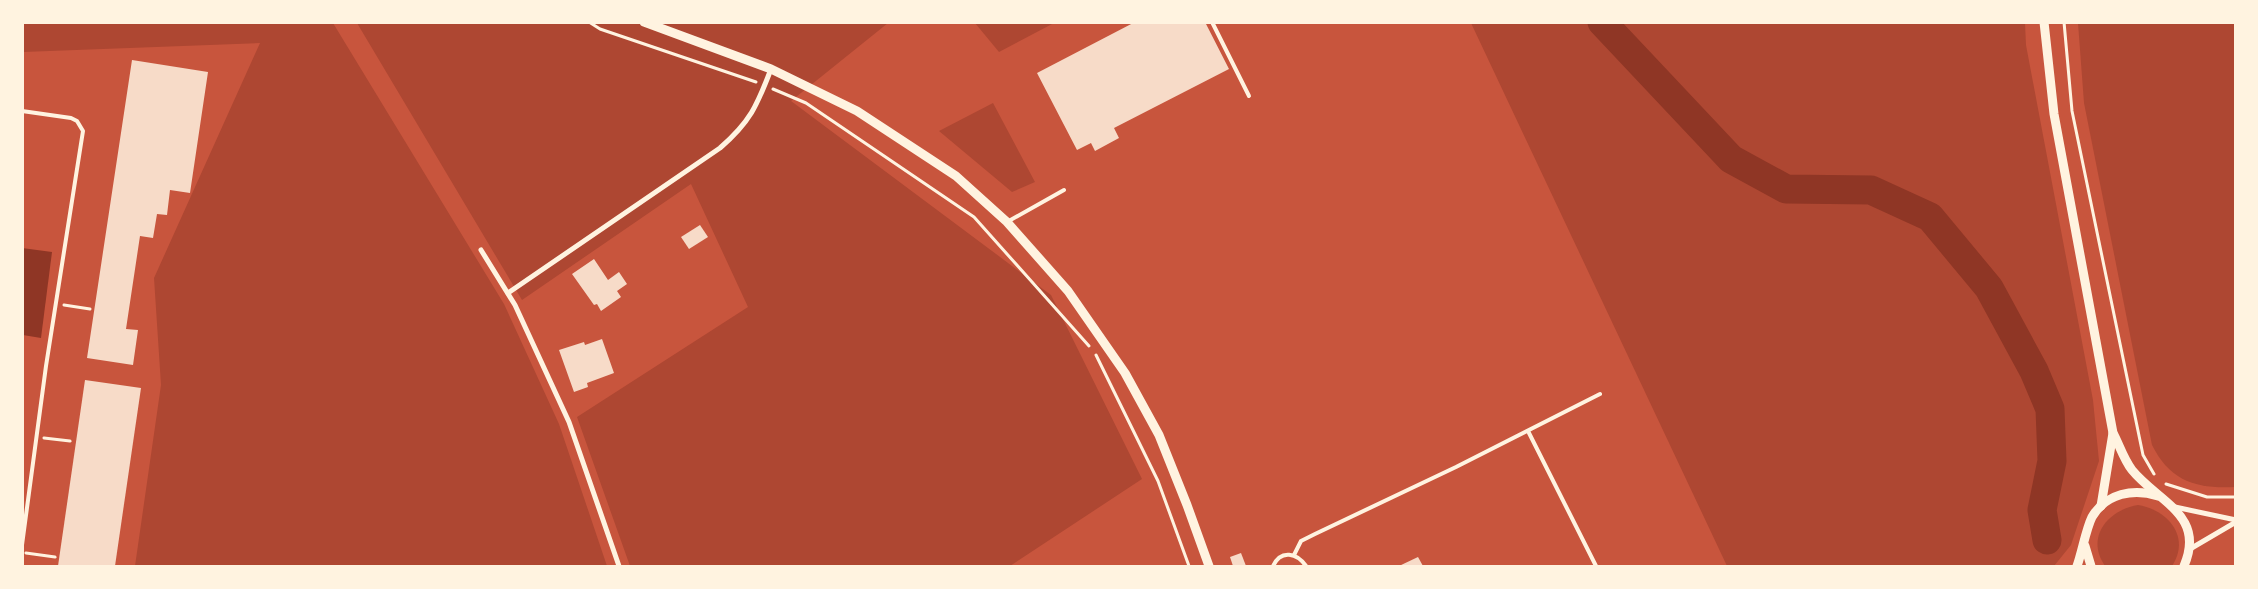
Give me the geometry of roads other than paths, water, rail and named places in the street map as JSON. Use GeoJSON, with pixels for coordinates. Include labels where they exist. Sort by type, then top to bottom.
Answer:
{"type":"FeatureCollection","features":[{"type":"Feature","properties":{"kind":"street"},"geometry":{"type":"LineString","coordinates":[[644,22],[771,69],[821,92],[886,129],[956,176],[1007,222],[1068,291],[1125,373],[1159,435],[1187,505],[1208,566]]}},
{"type":"Feature","properties":{"kind":"street"},"geometry":{"type":"LineString","coordinates":[[2044,22],[2054,114],[2113,433],[2132,470],[2161,497],[2175,507],[2185,521],[2189,534],[2190,549],[2184,566]]}},
{"type":"Feature","properties":{"kind":"street"},"geometry":{"type":"LineString","coordinates":[[508,293],[720,148],[740,130],[755,110],[771,69]]}},
{"type":"Feature","properties":{"kind":"street"},"geometry":{"type":"LineString","coordinates":[[482,250],[508,293],[569,422],[619,566]]}},
{"type":"Feature","properties":{"kind":"street"},"geometry":{"type":"LineString","coordinates":[[2101,506],[2113,433]]}},
{"type":"Feature","properties":{"kind":"street"},"geometry":{"type":"LineString","coordinates":[[2077,566],[2092,517],[2101,506],[2114,497],[2129,492],[2145,492],[2161,497]]}},
{"type":"Feature","properties":{"kind":"street"},"geometry":{"type":"LineString","coordinates":[[2175,507],[2236,521]]}},
{"type":"Feature","properties":{"kind":"street"},"geometry":{"type":"LineString","coordinates":[[2190,549],[2236,521]]}},
{"type":"Feature","properties":{"kind":"street"},"geometry":{"type":"LineString","coordinates":[[2085,544],[2091,566]]}},
{"type":"Feature","properties":{"kind":"lane"},"geometry":{"type":"LineString","coordinates":[[1212,22],[1249,96]]}},
{"type":"Feature","properties":{"kind":"lane"},"geometry":{"type":"LineString","coordinates":[[22,111],[71,118],[77,121],[83,131],[22,545]]}},
{"type":"Feature","properties":{"kind":"lane"},"geometry":{"type":"LineString","coordinates":[[1007,222],[1064,190]]}},
{"type":"Feature","properties":{"kind":"lane"},"geometry":{"type":"LineString","coordinates":[[1294,555],[1302,541],[1315,534],[1600,394]]}},
{"type":"Feature","properties":{"kind":"lane"},"geometry":{"type":"LineString","coordinates":[[1528,431],[1596,566]]}},
{"type":"Feature","properties":{"kind":"lane"},"geometry":{"type":"LineString","coordinates":[[1272,566],[1282,555],[1298,556],[1306,566]]}},
{"type":"Feature","properties":{"kind":"waterway"},"geometry":{"type":"LineString","coordinates":[[1602,22],[1731,159],[1786,189],[1871,190],[1930,217],[1989,288],[2034,371],[2050,409],[2052,461],[2042,510],[2047,540]]}}]}
